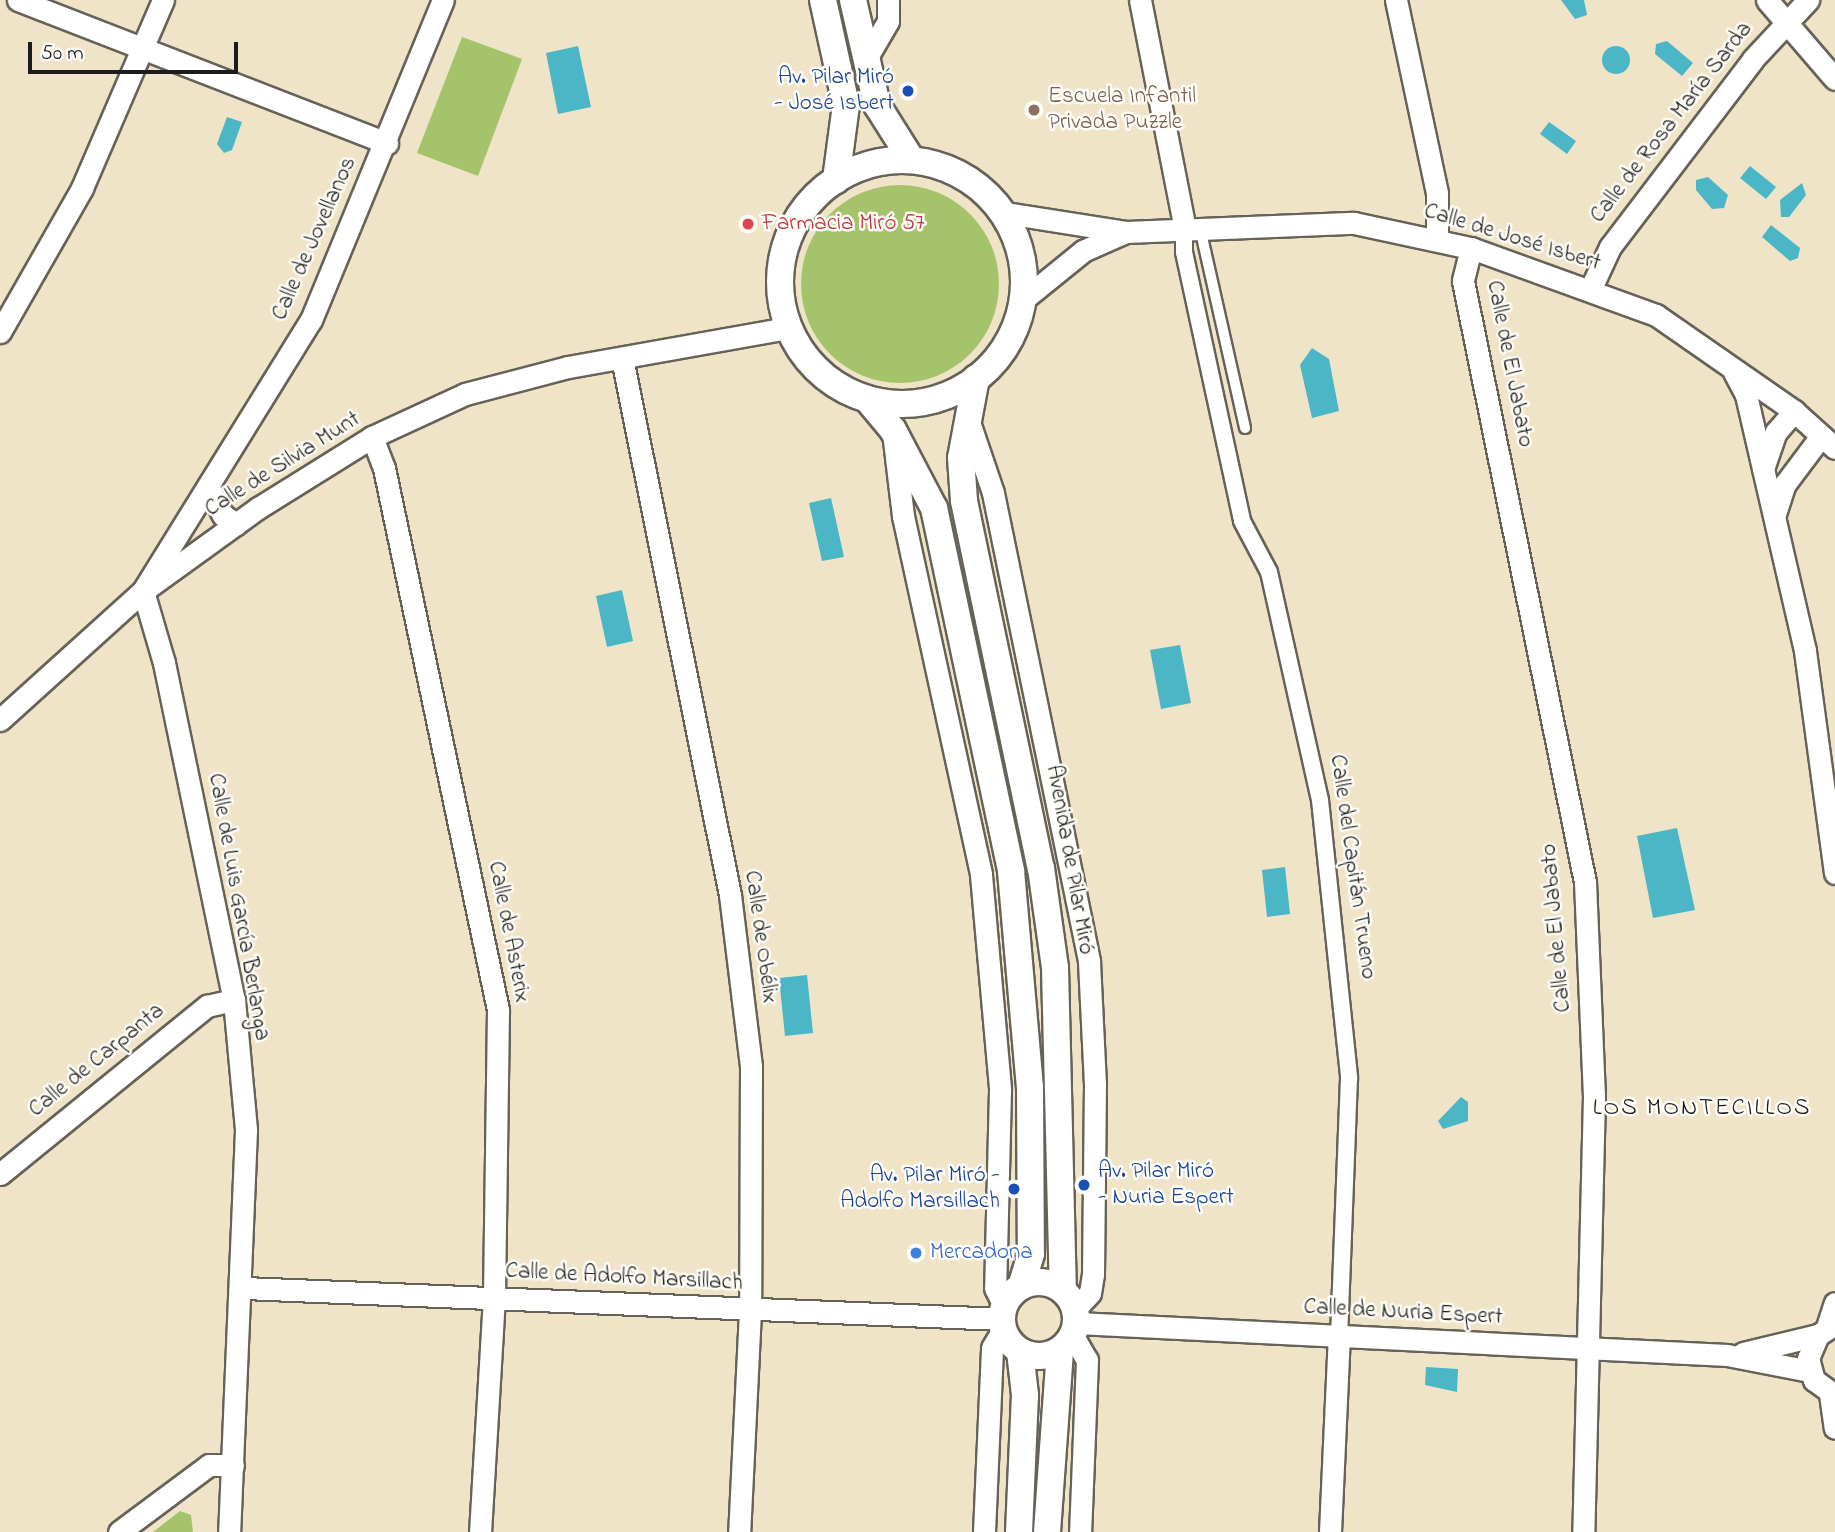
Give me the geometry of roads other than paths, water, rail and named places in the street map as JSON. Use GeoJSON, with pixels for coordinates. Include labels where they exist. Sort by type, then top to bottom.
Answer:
{"type":"FeatureCollection","features":[{"type":"Feature","properties":{"kind":"street"},"geometry":{"type":"LineString","coordinates":[[18,0],[387,144]]}},
{"type":"Feature","properties":{"kind":"street"},"geometry":{"type":"LineString","coordinates":[[0,332],[82,188],[163,0]]}},
{"type":"Feature","properties":{"kind":"street","name":"Calle de Jovellanos"},"geometry":{"type":"LineString","coordinates":[[0,720],[143,591],[311,320],[387,144],[443,0]]}},
{"type":"Feature","properties":{"kind":"street"},"geometry":{"type":"LineString","coordinates":[[823,0],[846,105],[836,180]]}},
{"type":"Feature","properties":{"kind":"street"},"geometry":{"type":"LineString","coordinates":[[853,0],[877,105],[911,159]]}},
{"type":"Feature","properties":{"kind":"street"},"geometry":{"type":"LineString","coordinates":[[866,59],[888,20],[888,0]]}},
{"type":"Feature","properties":{"kind":"street"},"geometry":{"type":"LineString","coordinates":[[1140,0],[1192,225]]}},
{"type":"Feature","properties":{"kind":"street"},"geometry":{"type":"LineString","coordinates":[[1396,0],[1437,193],[1437,239]]}},
{"type":"Feature","properties":{"kind":"street"},"geometry":{"type":"LineString","coordinates":[[1767,0],[1784,24],[1835,79]]}},
{"type":"Feature","properties":{"kind":"street","name":"Calle de Rosa María Sarda"},"geometry":{"type":"LineString","coordinates":[[1591,288],[1610,247],[1784,24],[1808,0]]}},
{"type":"Feature","properties":{"kind":"street"},"geometry":{"type":"LineString","coordinates":[[867,399],[923,401],[976,378],[1003,350],[1024,299],[1024,258],[1006,213],[952,171],[911,159],[884,161],[836,180],[814,197],[787,240],[780,302],[788,328],[802,355],[826,378],[867,399],[893,430],[934,508],[1012,871],[1030,1087],[1031,1254],[992,1348],[985,1532]]}},
{"type":"Feature","properties":{"kind":"street","name":"Calle de José Isbert"},"geometry":{"type":"LineString","coordinates":[[1006,213],[1126,232],[1192,225],[1354,223],[1471,248],[1591,288],[1656,315],[1794,411],[1828,442]]}},
{"type":"Feature","properties":{"kind":"street","name":"Calle del Capitán Trueno"},"geometry":{"type":"LineString","coordinates":[[1192,225],[1184,251],[1242,521],[1269,572],[1320,800],[1349,1078],[1330,1532]]}},
{"type":"Feature","properties":{"kind":"street","name":"Calle de José Isbert"},"geometry":{"type":"LineString","coordinates":[[1024,299],[1083,251],[1126,232]]}},
{"type":"Feature","properties":{"kind":"street","name":"Calle de El Jabato"},"geometry":{"type":"LineString","coordinates":[[1471,248],[1463,281],[1585,882],[1594,1096],[1592,1349],[1583,1532]]}},
{"type":"Feature","properties":{"kind":"street","name":"Calle de Silvia Munt"},"geometry":{"type":"LineString","coordinates":[[143,591],[236,524],[372,437],[466,394],[621,358],[788,328]]}},
{"type":"Feature","properties":{"kind":"street","name":"Calle de Obélix"},"geometry":{"type":"LineString","coordinates":[[621,358],[730,895],[751,1066],[750,1311],[739,1532]]}},
{"type":"Feature","properties":{"kind":"street"},"geometry":{"type":"LineString","coordinates":[[1732,368],[1746,395],[1805,651],[1835,873]]}},
{"type":"Feature","properties":{"kind":"street","name":"Avenida de Pilar Miró"},"geometry":{"type":"LineString","coordinates":[[976,378],[967,416],[964,502],[1041,868],[1055,968],[1070,1322],[1047,1532]]}},
{"type":"Feature","properties":{"kind":"street"},"geometry":{"type":"LineString","coordinates":[[1762,468],[1776,432],[1794,411]]}},
{"type":"Feature","properties":{"kind":"street","name":"Calle de Asterix"},"geometry":{"type":"LineString","coordinates":[[372,437],[384,468],[498,1010],[494,1297],[480,1532]]}},
{"type":"Feature","properties":{"kind":"street"},"geometry":{"type":"LineString","coordinates":[[1775,514],[1785,484],[1828,442]]}},
{"type":"Feature","properties":{"kind":"street"},"geometry":{"type":"LineString","coordinates":[[208,486],[223,515],[236,524]]}},
{"type":"Feature","properties":{"kind":"street","name":"Calle de Luis García Berlanga"},"geometry":{"type":"LineString","coordinates":[[143,591],[164,663],[234,1000],[246,1130],[244,1288],[229,1532]]}},
{"type":"Feature","properties":{"kind":"street","name":"Calle de Carpanta"},"geometry":{"type":"LineString","coordinates":[[0,1174],[207,1006],[234,1000]]}},
{"type":"Feature","properties":{"kind":"street"},"geometry":{"type":"LineString","coordinates":[[1008,1310],[1050,1283],[1070,1322],[1033,1356],[1020,1351]]}},
{"type":"Feature","properties":{"kind":"street","name":"Calle de Adolfo Marsillach"},"geometry":{"type":"LineString","coordinates":[[244,1288],[494,1297],[750,1311],[1008,1310]]}},
{"type":"Feature","properties":{"kind":"street"},"geometry":{"type":"LineString","coordinates":[[1835,1303],[1810,1371],[1832,1394],[1835,1427]]}},
{"type":"Feature","properties":{"kind":"street"},"geometry":{"type":"LineString","coordinates":[[1008,1310],[1020,1351],[1025,1395],[1019,1532]]}},
{"type":"Feature","properties":{"kind":"street","name":"Calle de Nuria Espert"},"geometry":{"type":"LineString","coordinates":[[1070,1322],[1727,1356],[1810,1371]]}},
{"type":"Feature","properties":{"kind":"street","name":"Avenida de Pilar Miró"},"geometry":{"type":"LineString","coordinates":[[1070,1322],[1087,1360],[1080,1532]]}},
{"type":"Feature","properties":{"kind":"street","name":"Calle de Nuria Espert"},"geometry":{"type":"LineString","coordinates":[[1727,1356],[1827,1329]]}},
{"type":"Feature","properties":{"kind":"street"},"geometry":{"type":"LineString","coordinates":[[119,1532],[209,1465],[233,1465]]}},
{"type":"Feature","properties":{"kind":"lane"},"geometry":{"type":"LineString","coordinates":[[1192,225],[1245,428]]}},
{"type":"Feature","properties":{"kind":"water"},"geometry":{"type":"Polygon","coordinates":[[[1561,0],[1584,0],[1587,15],[1575,19],[1561,0]]]}},
{"type":"Feature","properties":{"kind":"water"},"geometry":{"type":"Polygon","coordinates":[[[1667,41],[1693,63],[1682,76],[1655,54],[1656,44],[1667,41]]]}},
{"type":"Feature","properties":{"kind":"water"},"geometry":{"type":"Polygon","coordinates":[[[578,46],[591,107],[558,114],[546,53],[578,46]]]}},
{"type":"Feature","properties":{"kind":"water"},"geometry":{"type":"Polygon","coordinates":[[[1616,46],[1626,50],[1630,60],[1626,70],[1616,74],[1606,70],[1602,60],[1606,50],[1616,46]]]}},
{"type":"Feature","properties":{"kind":"water"},"geometry":{"type":"Polygon","coordinates":[[[227,117],[242,122],[232,150],[224,153],[217,144],[227,117]]]}},
{"type":"Feature","properties":{"kind":"water"},"geometry":{"type":"Polygon","coordinates":[[[1549,122],[1576,141],[1567,154],[1540,134],[1549,122]]]}},
{"type":"Feature","properties":{"kind":"water"},"geometry":{"type":"Polygon","coordinates":[[[1750,166],[1776,187],[1766,199],[1740,178],[1750,166]]]}},
{"type":"Feature","properties":{"kind":"water"},"geometry":{"type":"Polygon","coordinates":[[[1708,177],[1728,195],[1724,208],[1712,209],[1696,190],[1696,180],[1708,177]]]}},
{"type":"Feature","properties":{"kind":"water"},"geometry":{"type":"Polygon","coordinates":[[[1802,183],[1806,195],[1789,217],[1781,217],[1780,200],[1802,183]]]}},
{"type":"Feature","properties":{"kind":"water"},"geometry":{"type":"Polygon","coordinates":[[[1771,225],[1800,248],[1798,258],[1790,261],[1762,237],[1771,225]]]}},
{"type":"Feature","properties":{"kind":"water"},"geometry":{"type":"Polygon","coordinates":[[[1312,348],[1329,359],[1339,411],[1312,418],[1300,365],[1312,348]]]}},
{"type":"Feature","properties":{"kind":"water"},"geometry":{"type":"Polygon","coordinates":[[[831,498],[844,557],[822,561],[809,503],[831,498]]]}},
{"type":"Feature","properties":{"kind":"water"},"geometry":{"type":"Polygon","coordinates":[[[622,590],[633,641],[607,647],[596,596],[622,590]]]}},
{"type":"Feature","properties":{"kind":"water"},"geometry":{"type":"Polygon","coordinates":[[[1180,645],[1191,703],[1161,709],[1150,650],[1180,645]]]}},
{"type":"Feature","properties":{"kind":"water"},"geometry":{"type":"Polygon","coordinates":[[[1677,828],[1695,910],[1653,918],[1637,836],[1677,828]]]}},
{"type":"Feature","properties":{"kind":"water"},"geometry":{"type":"Polygon","coordinates":[[[1285,867],[1290,914],[1267,917],[1262,870],[1285,867]]]}},
{"type":"Feature","properties":{"kind":"water"},"geometry":{"type":"Polygon","coordinates":[[[807,975],[813,1033],[785,1036],[779,978],[807,975]]]}},
{"type":"Feature","properties":{"kind":"water"},"geometry":{"type":"Polygon","coordinates":[[[1461,1097],[1468,1102],[1468,1121],[1443,1129],[1438,1121],[1461,1097]]]}},
{"type":"Feature","properties":{"kind":"water"},"geometry":{"type":"Polygon","coordinates":[[[1426,1367],[1458,1369],[1457,1392],[1425,1385],[1426,1367]]]}},
{"type":"Feature","properties":{"kind":"place","name":"Av. Pilar Miró - José Isbert"},"geometry":{"type":"Point","coordinates":[908,91]}},
{"type":"Feature","properties":{"kind":"place","name":"Escuela Infantil Privada Puzzle"},"geometry":{"type":"Point","coordinates":[1034,110]}},
{"type":"Feature","properties":{"kind":"place","name":"Farmacia Miró 57"},"geometry":{"type":"Point","coordinates":[748,224]}},
{"type":"Feature","properties":{"kind":"place","name":"Av. Pilar Miró - Nuria Espert"},"geometry":{"type":"Point","coordinates":[1084,1185]}},
{"type":"Feature","properties":{"kind":"place","name":"Av. Pilar Miró - Adolfo Marsillach"},"geometry":{"type":"Point","coordinates":[1014,1189]}},
{"type":"Feature","properties":{"kind":"place","name":"Mercadona"},"geometry":{"type":"Point","coordinates":[916,1253]}},
{"type":"Feature","properties":{"kind":"district","name":"LOS MONTECILLOS"},"geometry":{"type":"Point","coordinates":[1702,1109]}}]}
